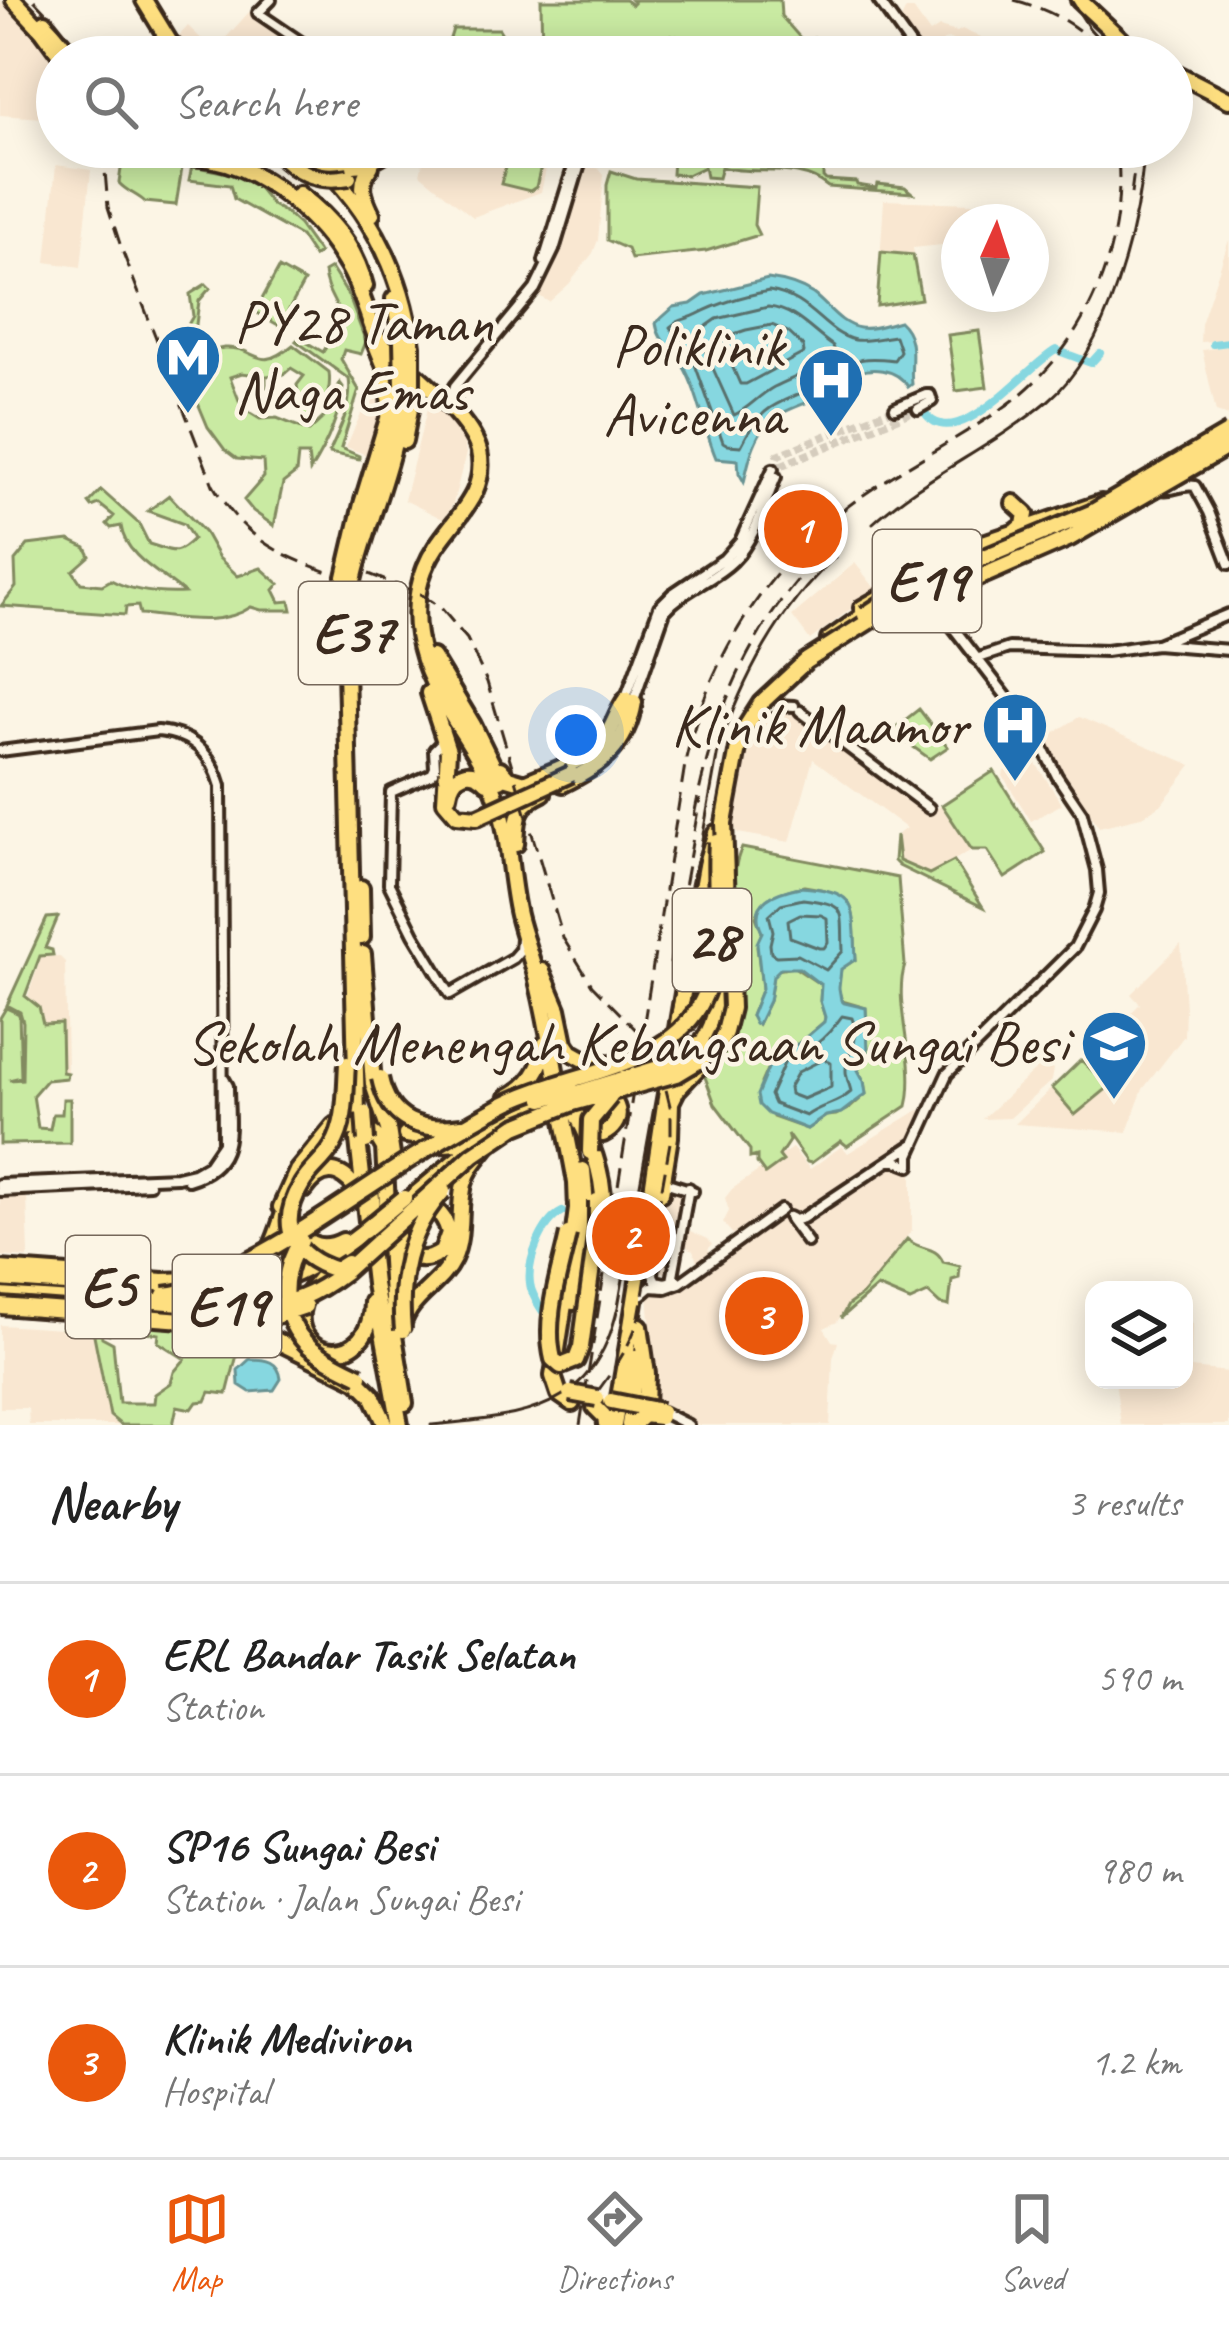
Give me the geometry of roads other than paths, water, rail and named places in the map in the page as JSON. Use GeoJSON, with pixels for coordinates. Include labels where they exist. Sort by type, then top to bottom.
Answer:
{"type":"FeatureCollection","features":[{"type":"Feature","properties":{"kind":"highway"},"geometry":{"type":"LineString","coordinates":[[17,0],[38,30]]}},
{"type":"Feature","properties":{"kind":"highway"},"geometry":{"type":"LineString","coordinates":[[17,0],[45,36]]}},
{"type":"Feature","properties":{"kind":"highway"},"geometry":{"type":"LineString","coordinates":[[17,0],[49,36]]}},
{"type":"Feature","properties":{"kind":"highway"},"geometry":{"type":"LineString","coordinates":[[134,0],[155,36]]}},
{"type":"Feature","properties":{"kind":"highway"},"geometry":{"type":"LineString","coordinates":[[144,0],[166,36]]}},
{"type":"Feature","properties":{"kind":"highway"},"geometry":{"type":"LineString","coordinates":[[1079,0],[1118,36]]}},
{"type":"Feature","properties":{"kind":"highway"},"geometry":{"type":"LineString","coordinates":[[1094,0],[1127,36]]}},
{"type":"Feature","properties":{"kind":"highway"},"geometry":{"type":"LineString","coordinates":[[1193,84],[1229,105]]}},
{"type":"Feature","properties":{"kind":"highway"},"geometry":{"type":"LineString","coordinates":[[1193,89],[1229,105]]}},
{"type":"Feature","properties":{"kind":"highway"},"geometry":{"type":"LineString","coordinates":[[234,168],[287,196],[328,231],[350,258],[379,327],[473,421],[482,436],[488,476],[476,510],[432,571],[423,618],[457,728],[490,755],[508,778],[525,783]]}},
{"type":"Feature","properties":{"kind":"highway"},"geometry":{"type":"LineString","coordinates":[[251,168],[314,206],[388,374],[390,412],[348,558],[338,611],[345,699]]}},
{"type":"Feature","properties":{"kind":"highway"},"geometry":{"type":"LineString","coordinates":[[297,168],[326,179],[349,177],[367,168]]}},
{"type":"Feature","properties":{"kind":"highway","name":"E37"},"geometry":{"type":"LineString","coordinates":[[312,168],[365,232],[386,274],[407,343],[395,439],[350,592],[345,627],[354,981],[351,1062],[360,1113]]}},
{"type":"Feature","properties":{"kind":"highway","name":"E37"},"geometry":{"type":"LineString","coordinates":[[326,168],[350,195],[386,252],[403,299],[412,399],[398,465],[355,610],[353,662],[363,954],[363,1201],[396,1425]]}},
{"type":"Feature","properties":{"kind":"highway"},"geometry":{"type":"LineString","coordinates":[[370,168],[362,191],[386,252]]}},
{"type":"Feature","properties":{"kind":"highway"},"geometry":{"type":"LineString","coordinates":[[350,258],[375,334],[472,432],[480,458],[476,492],[431,555],[419,586],[416,613],[422,652],[457,728],[487,771],[497,796],[521,927],[565,1043],[590,1062],[619,1064]]}},
{"type":"Feature","properties":{"kind":"highway","name":"28"},"geometry":{"type":"LineString","coordinates":[[543,1102],[686,1060],[709,1043],[721,1018],[725,990],[720,892],[725,830],[740,757],[757,717],[789,680],[904,600],[1162,482],[1229,436]]}},
{"type":"Feature","properties":{"kind":"highway","name":"28"},"geometry":{"type":"LineString","coordinates":[[709,1043],[718,1002],[711,921],[716,833],[731,755],[749,713],[778,678],[890,597],[1101,503],[1229,436]]}},
{"type":"Feature","properties":{"kind":"highway","name":"E19"},"geometry":{"type":"LineString","coordinates":[[101,1295],[179,1294],[212,1283],[468,1125],[524,1095],[619,1064],[680,1030],[705,994],[716,938],[719,822],[734,748],[743,724],[773,686],[898,593],[1091,513],[1229,436]]}},
{"type":"Feature","properties":{"kind":"highway","name":"E19"},"geometry":{"type":"LineString","coordinates":[[360,1238],[516,1126],[573,1103],[677,1074],[717,1048],[731,1007],[724,823],[738,748],[754,714],[775,688],[806,661],[879,616],[1070,538],[1229,436]]}},
{"type":"Feature","properties":{"kind":"highway"},"geometry":{"type":"LineString","coordinates":[[371,473],[395,439]]}},
{"type":"Feature","properties":{"kind":"highway"},"geometry":{"type":"LineString","coordinates":[[1017,531],[1026,514],[1019,502],[1049,519]]}},
{"type":"Feature","properties":{"kind":"highway"},"geometry":{"type":"LineString","coordinates":[[814,651],[851,615],[889,590],[959,554],[1101,503]]}},
{"type":"Feature","properties":{"kind":"highway"},"geometry":{"type":"LineString","coordinates":[[846,637],[926,596],[1035,550],[1082,527],[1090,518]]}},
{"type":"Feature","properties":{"kind":"highway"},"geometry":{"type":"LineString","coordinates":[[986,543],[978,554],[981,562],[996,566]]}},
{"type":"Feature","properties":{"kind":"highway"},"geometry":{"type":"LineString","coordinates":[[959,554],[974,561],[970,577]]}},
{"type":"Feature","properties":{"kind":"highway"},"geometry":{"type":"LineString","coordinates":[[416,613],[415,644],[447,742],[444,797],[457,815],[477,814],[570,772],[610,741],[630,700]]}},
{"type":"Feature","properties":{"kind":"highway"},"geometry":{"type":"LineString","coordinates":[[630,700],[626,731],[610,756],[585,773],[529,799],[521,798],[518,792],[525,783],[590,753],[630,700]]}},
{"type":"Feature","properties":{"kind":"highway"},"geometry":{"type":"LineString","coordinates":[[490,755],[508,806],[524,906],[588,1208],[585,1247],[560,1365],[561,1382],[571,1398]]}},
{"type":"Feature","properties":{"kind":"highway"},"geometry":{"type":"LineString","coordinates":[[477,814],[459,811],[450,801],[450,786],[458,775],[480,775],[497,796]]}},
{"type":"Feature","properties":{"kind":"highway"},"geometry":{"type":"LineString","coordinates":[[516,844],[518,816],[529,799]]}},
{"type":"Feature","properties":{"kind":"highway"},"geometry":{"type":"LineString","coordinates":[[628,1422],[636,1310],[657,1183],[661,1118],[701,889],[716,833]]}},
{"type":"Feature","properties":{"kind":"highway"},"geometry":{"type":"LineString","coordinates":[[362,916],[380,1078],[388,1101],[403,1118],[427,1128],[468,1125]]}},
{"type":"Feature","properties":{"kind":"highway"},"geometry":{"type":"LineString","coordinates":[[363,954],[372,1076],[391,1143],[392,1198],[398,1244],[405,1254],[420,1260],[444,1249],[449,1229],[437,1211],[418,1207],[394,1213]]}},
{"type":"Feature","properties":{"kind":"highway"},"geometry":{"type":"LineString","coordinates":[[406,1135],[436,1136],[527,1085],[542,1060],[551,1010]]}},
{"type":"Feature","properties":{"kind":"highway"},"geometry":{"type":"LineString","coordinates":[[551,1010],[577,1209],[553,1376],[559,1394],[610,1396],[624,1406],[628,1422]]}},
{"type":"Feature","properties":{"kind":"highway"},"geometry":{"type":"LineString","coordinates":[[628,1422],[636,1310],[657,1183],[670,1137],[671,1102],[700,1067],[709,1043]]}},
{"type":"Feature","properties":{"kind":"highway","name":"28"},"geometry":{"type":"LineString","coordinates":[[543,1102],[709,1043]]}},
{"type":"Feature","properties":{"kind":"highway"},"geometry":{"type":"LineString","coordinates":[[277,1234],[292,1179],[345,1112],[352,1089],[351,1062]]}},
{"type":"Feature","properties":{"kind":"highway"},"geometry":{"type":"LineString","coordinates":[[351,1062],[341,1124],[332,1148],[302,1184],[289,1220],[303,1254],[336,1270],[360,1238]]}},
{"type":"Feature","properties":{"kind":"highway"},"geometry":{"type":"LineString","coordinates":[[584,1091],[604,1094],[615,1102],[618,1116],[609,1131],[587,1141]]}},
{"type":"Feature","properties":{"kind":"highway"},"geometry":{"type":"LineString","coordinates":[[587,1141],[591,1120],[614,1093]]}},
{"type":"Feature","properties":{"kind":"highway"},"geometry":{"type":"LineString","coordinates":[[568,1101],[587,1141],[597,1216],[580,1354],[570,1364],[559,1365],[550,1351],[552,1310],[577,1209]]}},
{"type":"Feature","properties":{"kind":"highway","name":"E5"},"geometry":{"type":"LineString","coordinates":[[0,1287],[116,1304],[174,1305],[255,1295],[338,1268],[360,1238],[404,1198],[496,1127],[543,1102]]}},
{"type":"Feature","properties":{"kind":"highway"},"geometry":{"type":"LineString","coordinates":[[380,1105],[406,1135],[427,1145],[447,1145],[496,1127],[497,1135],[475,1159],[465,1180],[454,1257],[409,1308],[398,1354]]}},
{"type":"Feature","properties":{"kind":"highway","name":"E5"},"geometry":{"type":"LineString","coordinates":[[0,1287],[215,1294],[248,1291],[288,1279],[360,1238],[496,1127]]}},
{"type":"Feature","properties":{"kind":"highway"},"geometry":{"type":"LineString","coordinates":[[215,1294],[255,1270],[269,1253],[292,1193],[333,1137],[350,1128],[366,1130],[376,1136],[385,1155],[384,1196],[403,1390]]}},
{"type":"Feature","properties":{"kind":"highway","name":"E37"},"geometry":{"type":"LineString","coordinates":[[362,1141],[381,1273],[399,1333],[403,1390],[396,1425]]}},
{"type":"Feature","properties":{"kind":"highway"},"geometry":{"type":"LineString","coordinates":[[360,1238],[315,1246],[304,1239],[296,1221],[301,1196],[316,1177],[332,1172],[350,1180],[363,1201]]}},
{"type":"Feature","properties":{"kind":"highway"},"geometry":{"type":"LineString","coordinates":[[399,1333],[406,1261],[422,1221],[454,1172]]}},
{"type":"Feature","properties":{"kind":"highway"},"geometry":{"type":"LineString","coordinates":[[628,1422],[648,1397],[631,1282],[646,1260],[650,1188],[657,1183]]}},
{"type":"Feature","properties":{"kind":"highway"},"geometry":{"type":"LineString","coordinates":[[310,1226],[289,1260],[284,1283],[292,1322],[307,1344],[377,1390],[396,1425]]}},
{"type":"Feature","properties":{"kind":"highway"},"geometry":{"type":"LineString","coordinates":[[0,1269],[191,1280],[244,1264]]}},
{"type":"Feature","properties":{"kind":"highway"},"geometry":{"type":"LineString","coordinates":[[0,1306],[244,1322],[277,1317],[307,1305],[338,1282],[338,1268],[309,1292],[301,1311],[304,1331],[317,1346],[332,1351],[362,1339],[371,1322],[374,1284]]}},
{"type":"Feature","properties":{"kind":"highway","name":"E19"},"geometry":{"type":"LineString","coordinates":[[0,1287],[270,1307],[303,1299],[338,1268]]}},
{"type":"Feature","properties":{"kind":"highway"},"geometry":{"type":"LineString","coordinates":[[575,1295],[588,1273]]}},
{"type":"Feature","properties":{"kind":"highway"},"geometry":{"type":"LineString","coordinates":[[116,1304],[132,1311],[221,1318],[249,1326],[358,1381],[396,1425]]}},
{"type":"Feature","properties":{"kind":"highway"},"geometry":{"type":"LineString","coordinates":[[636,1310],[604,1417],[628,1422],[660,1414]]}},
{"type":"Feature","properties":{"kind":"street"},"geometry":{"type":"LineString","coordinates":[[271,0],[258,13],[292,36]]}},
{"type":"Feature","properties":{"kind":"street"},"geometry":{"type":"LineString","coordinates":[[878,0],[905,36]]}},
{"type":"Feature","properties":{"kind":"street"},"geometry":{"type":"LineString","coordinates":[[456,404],[455,386],[529,294],[554,250],[579,168]]}},
{"type":"Feature","properties":{"kind":"street"},"geometry":{"type":"LineString","coordinates":[[529,294],[537,303]]}},
{"type":"Feature","properties":{"kind":"street"},"geometry":{"type":"LineString","coordinates":[[439,387],[451,385],[529,294]]}},
{"type":"Feature","properties":{"kind":"street"},"geometry":{"type":"LineString","coordinates":[[895,408],[912,408]]}},
{"type":"Feature","properties":{"kind":"street"},"geometry":{"type":"LineString","coordinates":[[630,700],[665,611],[734,560],[755,527],[774,473]]}},
{"type":"Feature","properties":{"kind":"street"},"geometry":{"type":"LineString","coordinates":[[1162,482],[1169,491],[1195,486],[1229,564]]}},
{"type":"Feature","properties":{"kind":"street"},"geometry":{"type":"LineString","coordinates":[[1156,644],[1229,614]]}},
{"type":"Feature","properties":{"kind":"street"},"geometry":{"type":"LineString","coordinates":[[951,627],[1040,745]]}},
{"type":"Feature","properties":{"kind":"street"},"geometry":{"type":"LineString","coordinates":[[972,656],[1009,648],[1095,652],[1156,644],[1229,650]]}},
{"type":"Feature","properties":{"kind":"street"},"geometry":{"type":"LineString","coordinates":[[889,1161],[910,1166],[915,1143],[948,1073],[1075,947],[1099,892],[1082,814],[1036,736],[972,656]]}},
{"type":"Feature","properties":{"kind":"street"},"geometry":{"type":"LineString","coordinates":[[800,711],[928,808]]}},
{"type":"Feature","properties":{"kind":"street"},"geometry":{"type":"LineString","coordinates":[[457,728],[434,750],[431,775],[391,792],[389,884],[450,994],[513,958],[520,950],[521,927]]}},
{"type":"Feature","properties":{"kind":"street"},"geometry":{"type":"LineString","coordinates":[[0,751],[158,731],[180,735],[205,751],[221,786],[225,1083],[221,1149],[194,1173],[0,1188]]}},
{"type":"Feature","properties":{"kind":"street"},"geometry":{"type":"LineString","coordinates":[[1028,733],[1021,746],[1040,745]]}},
{"type":"Feature","properties":{"kind":"street"},"geometry":{"type":"LineString","coordinates":[[513,958],[538,970]]}},
{"type":"Feature","properties":{"kind":"street"},"geometry":{"type":"LineString","coordinates":[[785,1214],[804,1237],[798,1224],[803,1218],[915,1143]]}},
{"type":"Feature","properties":{"kind":"street"},"geometry":{"type":"LineString","coordinates":[[657,1183],[688,1190],[674,1284]]}},
{"type":"Feature","properties":{"kind":"street"},"geometry":{"type":"LineString","coordinates":[[785,1214],[795,1220],[803,1218]]}},
{"type":"Feature","properties":{"kind":"street"},"geometry":{"type":"LineString","coordinates":[[636,1310],[651,1287],[674,1284],[785,1214]]}},
{"type":"Feature","properties":{"kind":"street"},"geometry":{"type":"LineString","coordinates":[[646,1260],[655,1280],[674,1284]]}},
{"type":"Feature","properties":{"kind":"street"},"geometry":{"type":"LineString","coordinates":[[636,1310],[646,1260]]}},
{"type":"Feature","properties":{"kind":"street"},"geometry":{"type":"LineString","coordinates":[[660,1414],[684,1425]]}},
{"type":"Feature","properties":{"kind":"water"},"geometry":{"type":"Polygon","coordinates":[[[768,279],[808,291],[853,326],[870,328],[899,321],[911,343],[912,384],[908,387],[890,372],[866,370],[777,417],[756,441],[744,482],[738,460],[716,458],[690,380],[656,323],[674,307],[704,295],[768,279]]]}},
{"type":"Feature","properties":{"kind":"water"},"geometry":{"type":"Polygon","coordinates":[[[800,887],[834,892],[850,905],[856,959],[841,969],[839,988],[844,1003],[866,1008],[868,1052],[858,1070],[866,1094],[807,1129],[768,1114],[757,1095],[776,1049],[798,1044],[824,1022],[821,985],[799,968],[781,968],[773,976],[769,1001],[758,1024],[751,1016],[762,988],[757,943],[762,932],[761,905],[773,895],[800,887]]]}},
{"type":"Feature","properties":{"kind":"water"},"geometry":{"type":"Polygon","coordinates":[[[250,1359],[278,1368],[281,1379],[274,1390],[250,1392],[239,1385],[238,1370],[250,1359]]]}},
{"type":"Feature","properties":{"kind":"waterway"},"geometry":{"type":"LineString","coordinates":[[1213,344],[1229,342]]}},
{"type":"Feature","properties":{"kind":"waterway"},"geometry":{"type":"LineString","coordinates":[[923,410],[936,423],[953,424],[990,405],[1056,350],[1091,363],[1100,353]]}},
{"type":"Feature","properties":{"kind":"waterway"},"geometry":{"type":"LineString","coordinates":[[548,1320],[531,1288],[531,1264],[542,1233],[562,1212]]}},
{"type":"Feature","properties":{"kind":"tunnel"},"geometry":{"type":"LineString","coordinates":[[773,469],[778,455],[895,408]]}},
{"type":"Feature","properties":{"kind":"tunnel"},"geometry":{"type":"LineString","coordinates":[[776,477],[782,465],[918,409]]}},
{"type":"Feature","properties":{"kind":"tram line"},"geometry":{"type":"LineString","coordinates":[[1071,0],[1096,36]]}},
{"type":"Feature","properties":{"kind":"tram line"},"geometry":{"type":"LineString","coordinates":[[873,523],[1027,417],[1070,378],[1104,319],[1117,284],[1142,168]]}},
{"type":"Feature","properties":{"kind":"tram line"},"geometry":{"type":"LineString","coordinates":[[431,1425],[495,1418],[550,1402],[591,1369],[607,1342],[618,1307],[718,751],[764,647],[796,600],[835,557]]}},
{"type":"Feature","properties":{"kind":"railway"},"geometry":{"type":"LineString","coordinates":[[34,0],[68,36]]}},
{"type":"Feature","properties":{"kind":"railway"},"geometry":{"type":"LineString","coordinates":[[1014,0],[1065,21],[1086,36]]}},
{"type":"Feature","properties":{"kind":"railway"},"geometry":{"type":"LineString","coordinates":[[105,168],[108,207],[122,250],[213,485],[237,519],[265,543],[337,575]]}},
{"type":"Feature","properties":{"kind":"railway"},"geometry":{"type":"LineString","coordinates":[[580,1425],[686,758],[708,688],[741,623],[810,539],[877,486],[1000,410],[1056,359],[1078,328],[1108,259],[1116,223],[1118,168]]}},
{"type":"Feature","properties":{"kind":"railway"},"geometry":{"type":"LineString","coordinates":[[1131,194],[1134,168]]}},
{"type":"Feature","properties":{"kind":"railway"},"geometry":{"type":"LineString","coordinates":[[694,816],[714,736],[742,665],[782,600],[836,538]]}},
{"type":"Feature","properties":{"kind":"railway"},"geometry":{"type":"LineString","coordinates":[[369,574],[420,594],[441,608],[467,639],[487,682],[563,938],[592,985],[643,1037],[662,1073],[671,1110],[671,1137],[639,1317],[624,1352],[587,1406]]}},
{"type":"Feature","properties":{"kind":"railway"},"geometry":{"type":"LineString","coordinates":[[670,964],[700,799]]}},
{"type":"Feature","properties":{"kind":"place","name":"PY28 Taman Naga Emas"},"geometry":{"type":"Point","coordinates":[188,416]}},
{"type":"Feature","properties":{"kind":"place","name":"Poliklinik Avicenna"},"geometry":{"type":"Point","coordinates":[831,439]}},
{"type":"Feature","properties":{"kind":"place","name":"ERL Bandar Tasik Selatan"},"geometry":{"type":"Point","coordinates":[803,529]}},
{"type":"Feature","properties":{"kind":"place","name":"Klinik Maamor"},"geometry":{"type":"Point","coordinates":[1015,784]}},
{"type":"Feature","properties":{"kind":"place","name":"Sekolah Menengah Kebangsaan Sungai Besi"},"geometry":{"type":"Point","coordinates":[1114,1102]}},
{"type":"Feature","properties":{"kind":"place","name":"SP16 Sungai Besi"},"geometry":{"type":"Point","coordinates":[631,1236]}},
{"type":"Feature","properties":{"kind":"place","name":"Klinik Mediviron"},"geometry":{"type":"Point","coordinates":[764,1316]}}]}
